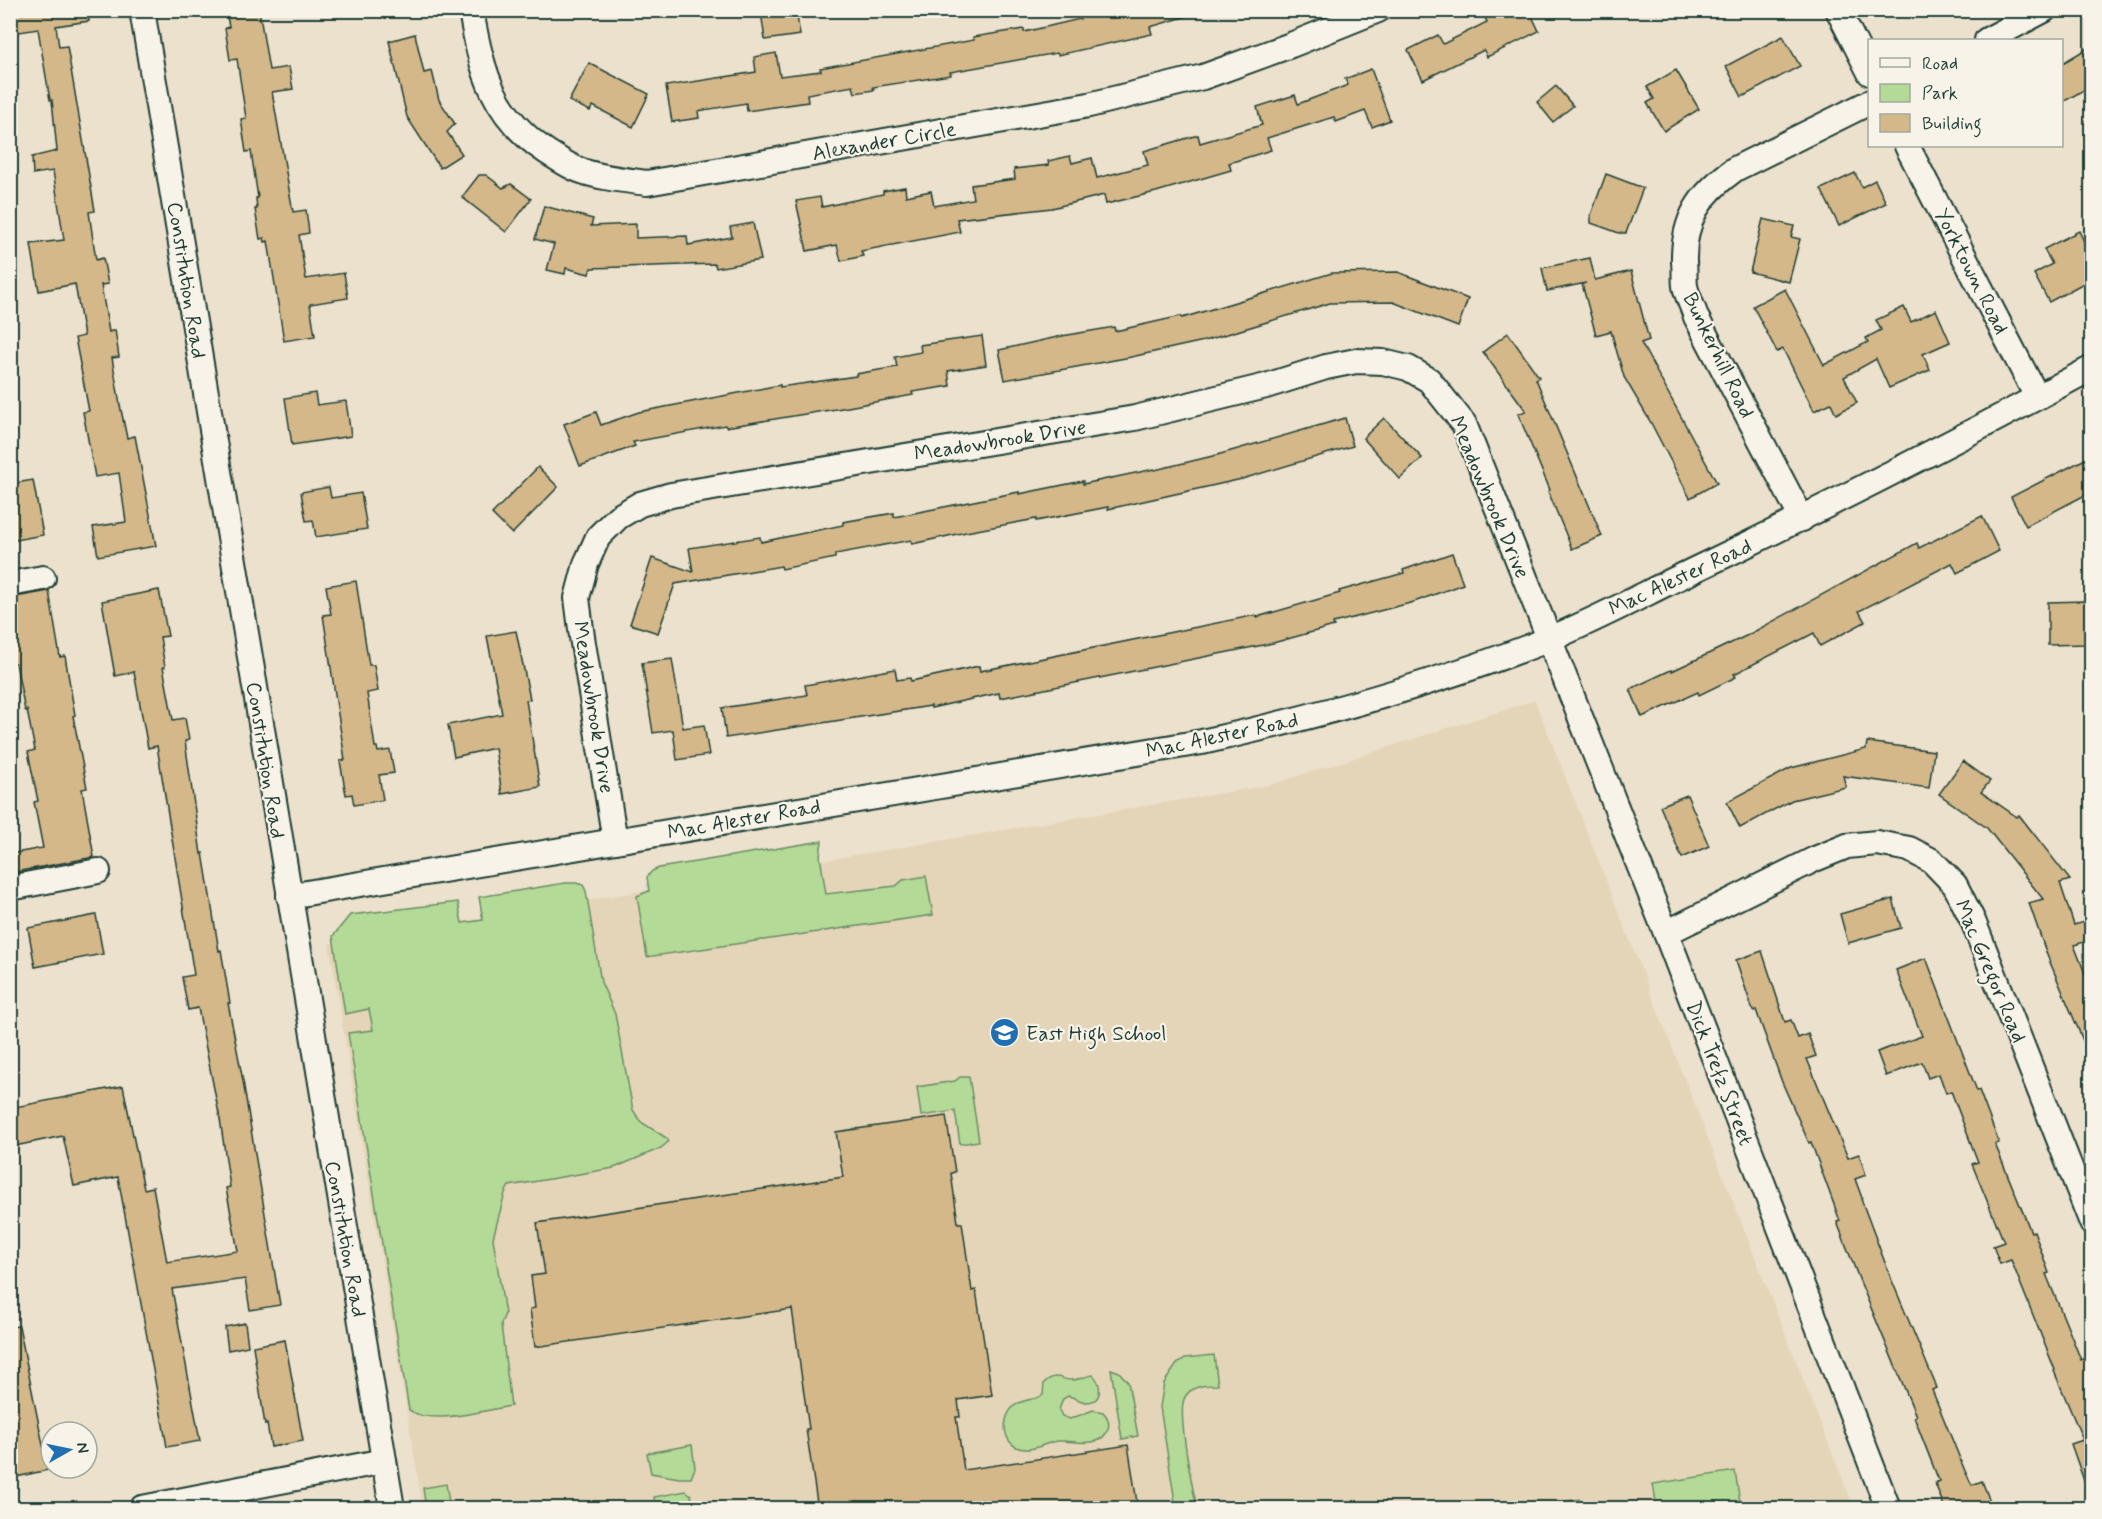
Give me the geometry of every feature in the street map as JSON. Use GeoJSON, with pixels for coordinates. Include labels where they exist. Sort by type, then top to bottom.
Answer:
{"type":"FeatureCollection","features":[{"type":"Feature","properties":{"kind":"street","name":"Constitution Road"},"geometry":{"type":"LineString","coordinates":[[142,10],[392,1509]]}},
{"type":"Feature","properties":{"kind":"street","name":"Alexander Circle"},"geometry":{"type":"LineString","coordinates":[[471,10],[477,48],[489,83],[505,114],[529,140],[578,170],[647,183],[1089,105],[1203,77],[1378,10]]}},
{"type":"Feature","properties":{"kind":"street"},"geometry":{"type":"LineString","coordinates":[[1838,10],[1868,71]]}},
{"type":"Feature","properties":{"kind":"street"},"geometry":{"type":"LineString","coordinates":[[1989,39],[2044,10]]}},
{"type":"Feature","properties":{"kind":"street","name":"Bunkerhill Road"},"geometry":{"type":"LineString","coordinates":[[1802,519],[1696,317],[1685,285],[1684,251],[1689,222],[1700,200],[1717,182],[1734,169],[1868,102]]}},
{"type":"Feature","properties":{"kind":"street","name":"Yorktown Road"},"geometry":{"type":"LineString","coordinates":[[1908,147],[2037,397]]}},
{"type":"Feature","properties":{"kind":"street","name":"Meadowbrook Drive"},"geometry":{"type":"LineString","coordinates":[[615,841],[577,598],[586,564],[598,537],[618,517],[640,504],[671,495],[1135,418],[1266,386],[1326,367],[1356,362],[1383,362],[1408,368],[1429,380],[1464,424],[1549,639]]}},
{"type":"Feature","properties":{"kind":"street","name":"Mac Alester Road"},"geometry":{"type":"LineString","coordinates":[[289,896],[1202,742],[1293,722],[1372,699],[1477,666],[1549,639],[1802,519],[2091,368]]}},
{"type":"Feature","properties":{"kind":"street"},"geometry":{"type":"LineString","coordinates":[[10,584],[43,578]]}},
{"type":"Feature","properties":{"kind":"street","name":"Dick Trefz Street"},"geometry":{"type":"LineString","coordinates":[[1549,639],[1666,933],[1888,1509]]}},
{"type":"Feature","properties":{"kind":"street","name":"Mac Gregor Road"},"geometry":{"type":"LineString","coordinates":[[1666,933],[1815,859],[1847,846],[1877,843],[1909,849],[1932,861],[1954,885],[1973,921],[2091,1223]]}},
{"type":"Feature","properties":{"kind":"street"},"geometry":{"type":"LineString","coordinates":[[10,888],[98,871]]}},
{"type":"Feature","properties":{"kind":"street"},"geometry":{"type":"LineString","coordinates":[[142,1509],[384,1461]]}},
{"type":"Feature","properties":{"kind":"shaded area","name":"East High School"},"geometry":{"type":"Polygon","coordinates":[[[1535,700],[1854,1508],[423,1508],[329,944],[1270,785],[1535,700]]]}},
{"type":"Feature","properties":{"kind":"green space"},"geometry":{"type":"Polygon","coordinates":[[[822,841],[820,856],[826,894],[896,886],[903,880],[926,876],[933,915],[647,957],[637,896],[649,891],[647,877],[652,871],[822,841]]]}},
{"type":"Feature","properties":{"kind":"green space"},"geometry":{"type":"Polygon","coordinates":[[[565,883],[583,885],[586,891],[601,982],[615,1014],[633,1110],[641,1122],[668,1139],[668,1142],[661,1148],[614,1168],[509,1186],[493,1238],[505,1314],[501,1324],[511,1406],[458,1416],[418,1415],[409,1410],[348,1033],[373,1030],[369,1009],[345,1014],[333,936],[350,915],[458,902],[462,923],[483,920],[479,897],[565,883]]]}},
{"type":"Feature","properties":{"kind":"green space"},"geometry":{"type":"Polygon","coordinates":[[[960,1077],[969,1077],[979,1141],[960,1144],[955,1111],[921,1116],[917,1087],[955,1081],[960,1077]]]}},
{"type":"Feature","properties":{"kind":"green space"},"geometry":{"type":"Polygon","coordinates":[[[1214,1355],[1218,1385],[1191,1390],[1185,1397],[1183,1405],[1186,1451],[1197,1508],[1176,1508],[1160,1407],[1164,1383],[1177,1364],[1185,1358],[1214,1355]]]}},
{"type":"Feature","properties":{"kind":"green space"},"geometry":{"type":"Polygon","coordinates":[[[1111,1369],[1119,1372],[1128,1382],[1138,1436],[1122,1439],[1111,1369]]]}},
{"type":"Feature","properties":{"kind":"green space"},"geometry":{"type":"Polygon","coordinates":[[[1093,1375],[1099,1387],[1096,1399],[1084,1402],[1068,1396],[1063,1399],[1059,1410],[1062,1416],[1070,1419],[1093,1410],[1103,1412],[1109,1426],[1099,1440],[1093,1442],[1058,1441],[1027,1449],[1019,1448],[1008,1440],[1005,1426],[1009,1412],[1017,1403],[1043,1395],[1044,1383],[1048,1379],[1055,1377],[1073,1380],[1093,1375]]]}},
{"type":"Feature","properties":{"kind":"green space"},"geometry":{"type":"Polygon","coordinates":[[[692,1445],[695,1468],[691,1478],[651,1473],[647,1453],[692,1445]]]}},
{"type":"Feature","properties":{"kind":"green space"},"geometry":{"type":"Polygon","coordinates":[[[1735,1471],[1741,1508],[1657,1508],[1653,1484],[1735,1471]]]}},
{"type":"Feature","properties":{"kind":"green space"},"geometry":{"type":"Polygon","coordinates":[[[446,1484],[450,1508],[426,1508],[423,1488],[446,1484]]]}},
{"type":"Feature","properties":{"kind":"green space"},"geometry":{"type":"Polygon","coordinates":[[[686,1491],[692,1499],[688,1508],[656,1508],[654,1497],[686,1491]]]}},
{"type":"Feature","properties":{"kind":"green space"},"geometry":{"type":"Polygon","coordinates":[[[1579,1499],[1580,1508],[1523,1508],[1579,1499]]]}},
{"type":"Feature","properties":{"kind":"building"},"geometry":{"type":"Polygon","coordinates":[[[10,10],[88,10],[89,21],[56,26],[59,47],[67,46],[95,211],[89,212],[96,260],[103,258],[108,284],[101,285],[109,332],[115,330],[119,357],[112,358],[120,405],[127,438],[135,436],[156,546],[98,556],[93,527],[126,522],[119,473],[95,477],[83,412],[89,411],[75,338],[84,336],[75,284],[39,291],[31,244],[64,240],[53,171],[33,174],[32,157],[57,151],[52,100],[50,100],[38,29],[13,33],[10,10]]]}},
{"type":"Feature","properties":{"kind":"building"},"geometry":{"type":"Polygon","coordinates":[[[226,10],[259,10],[269,70],[289,67],[293,89],[272,92],[293,212],[306,210],[309,233],[299,235],[306,279],[344,273],[348,298],[310,304],[315,336],[284,341],[268,241],[265,242],[264,238],[260,239],[255,209],[257,209],[256,198],[258,198],[251,151],[246,152],[241,119],[246,118],[237,59],[230,60],[225,28],[229,27],[226,10]]]}},
{"type":"Feature","properties":{"kind":"building"},"geometry":{"type":"Polygon","coordinates":[[[796,10],[800,35],[765,40],[761,12],[796,10]]]}},
{"type":"Feature","properties":{"kind":"building"},"geometry":{"type":"Polygon","coordinates":[[[1078,10],[1188,10],[1188,16],[1150,27],[1152,34],[1058,55],[1057,53],[950,72],[951,75],[873,87],[874,90],[855,93],[853,86],[807,94],[808,102],[747,111],[746,103],[698,111],[699,118],[672,122],[666,86],[756,72],[754,57],[776,53],[780,76],[821,71],[820,68],[974,40],[973,37],[1024,29],[1024,32],[1080,19],[1078,10]]]}},
{"type":"Feature","properties":{"kind":"building"},"geometry":{"type":"Polygon","coordinates":[[[1481,10],[1529,10],[1539,31],[1487,57],[1484,50],[1423,80],[1408,50],[1438,35],[1443,44],[1487,22],[1481,10]]]}},
{"type":"Feature","properties":{"kind":"building"},"geometry":{"type":"Polygon","coordinates":[[[415,34],[424,73],[432,71],[439,100],[455,124],[447,132],[462,154],[440,168],[407,117],[389,41],[415,34]]]}},
{"type":"Feature","properties":{"kind":"building"},"geometry":{"type":"Polygon","coordinates":[[[1783,36],[1800,66],[1742,97],[1726,66],[1783,36]]]}},
{"type":"Feature","properties":{"kind":"building"},"geometry":{"type":"Polygon","coordinates":[[[2091,46],[2091,86],[2063,102],[2063,63],[2091,46]]]}},
{"type":"Feature","properties":{"kind":"building"},"geometry":{"type":"Polygon","coordinates":[[[589,63],[649,94],[633,127],[593,106],[590,111],[569,101],[589,63]]]}},
{"type":"Feature","properties":{"kind":"building"},"geometry":{"type":"Polygon","coordinates":[[[1371,69],[1390,120],[1372,127],[1365,111],[1336,122],[1334,117],[1267,138],[1271,150],[1229,163],[1231,170],[1106,204],[1104,195],[1052,208],[957,219],[960,232],[861,251],[863,256],[841,261],[837,245],[807,251],[796,201],[820,197],[822,207],[905,187],[906,196],[931,191],[934,206],[973,199],[971,185],[1015,179],[1014,169],[1049,165],[1048,161],[1070,156],[1072,163],[1092,158],[1097,178],[1148,165],[1144,151],[1198,135],[1200,143],[1262,125],[1257,107],[1295,95],[1298,104],[1348,85],[1345,79],[1371,69]]]}},
{"type":"Feature","properties":{"kind":"building"},"geometry":{"type":"Polygon","coordinates":[[[1676,70],[1699,109],[1664,131],[1647,103],[1654,99],[1647,87],[1676,70]]]}},
{"type":"Feature","properties":{"kind":"building"},"geometry":{"type":"Polygon","coordinates":[[[1556,86],[1573,106],[1553,122],[1537,102],[1556,86]]]}},
{"type":"Feature","properties":{"kind":"building"},"geometry":{"type":"Polygon","coordinates":[[[1855,173],[1862,187],[1875,180],[1886,203],[1839,226],[1821,189],[1855,173]]]}},
{"type":"Feature","properties":{"kind":"building"},"geometry":{"type":"Polygon","coordinates":[[[1606,174],[1643,188],[1626,233],[1619,233],[1591,223],[1591,215],[1606,174]]]}},
{"type":"Feature","properties":{"kind":"building"},"geometry":{"type":"Polygon","coordinates":[[[479,175],[486,175],[503,188],[511,184],[531,199],[506,232],[462,197],[479,175]]]}},
{"type":"Feature","properties":{"kind":"building"},"geometry":{"type":"Polygon","coordinates":[[[544,206],[593,219],[591,226],[636,224],[636,238],[687,236],[688,245],[732,237],[730,227],[753,223],[761,260],[716,268],[715,264],[591,268],[589,274],[566,268],[565,274],[547,270],[554,244],[535,239],[544,206]]]}},
{"type":"Feature","properties":{"kind":"building"},"geometry":{"type":"Polygon","coordinates":[[[1763,219],[1794,226],[1791,237],[1800,239],[1789,282],[1750,272],[1763,219]]]}},
{"type":"Feature","properties":{"kind":"building"},"geometry":{"type":"Polygon","coordinates":[[[2079,231],[2091,256],[2091,279],[2049,302],[2034,274],[2052,264],[2044,249],[2079,231]]]}},
{"type":"Feature","properties":{"kind":"building"},"geometry":{"type":"Polygon","coordinates":[[[1590,258],[1595,280],[1631,271],[1649,340],[1641,343],[1717,483],[1690,498],[1624,377],[1611,331],[1596,335],[1582,284],[1586,283],[1547,291],[1542,268],[1590,258]]]}},
{"type":"Feature","properties":{"kind":"building"},"geometry":{"type":"Polygon","coordinates":[[[1398,272],[1468,299],[1458,327],[1393,302],[1330,303],[1204,341],[1005,380],[999,350],[1062,336],[1114,327],[1115,331],[1181,316],[1182,318],[1332,273],[1398,272]]]}},
{"type":"Feature","properties":{"kind":"building"},"geometry":{"type":"Polygon","coordinates":[[[1785,289],[1824,365],[1868,342],[1866,338],[1881,330],[1876,320],[1904,307],[1911,322],[1936,310],[1950,342],[1923,354],[1930,370],[1889,388],[1876,359],[1844,377],[1857,403],[1836,414],[1831,403],[1814,411],[1783,349],[1777,352],[1753,306],[1785,289]]]}},
{"type":"Feature","properties":{"kind":"building"},"geometry":{"type":"Polygon","coordinates":[[[1508,333],[1539,377],[1536,379],[1602,536],[1572,549],[1518,414],[1526,411],[1483,352],[1508,333]]]}},
{"type":"Feature","properties":{"kind":"building"},"geometry":{"type":"Polygon","coordinates":[[[982,336],[986,365],[948,371],[950,386],[848,407],[726,427],[725,425],[633,442],[635,446],[580,466],[564,424],[596,412],[601,425],[639,412],[780,385],[780,387],[856,376],[856,374],[897,367],[895,357],[921,352],[920,345],[982,336]]]}},
{"type":"Feature","properties":{"kind":"building"},"geometry":{"type":"Polygon","coordinates":[[[315,393],[317,405],[346,401],[351,436],[292,445],[285,398],[315,393]]]}},
{"type":"Feature","properties":{"kind":"building"},"geometry":{"type":"Polygon","coordinates":[[[1345,418],[1353,446],[1242,479],[1108,509],[1108,507],[1036,521],[1036,519],[912,544],[911,540],[835,554],[835,558],[782,569],[781,566],[675,584],[658,633],[630,624],[652,558],[693,572],[689,548],[760,537],[761,542],[843,525],[843,522],[894,513],[894,517],[1019,492],[1019,494],[1083,481],[1083,484],[1155,470],[1217,455],[1345,418]]]}},
{"type":"Feature","properties":{"kind":"building"},"geometry":{"type":"Polygon","coordinates":[[[1384,418],[1422,458],[1400,479],[1363,438],[1384,418]]]}},
{"type":"Feature","properties":{"kind":"building"},"geometry":{"type":"Polygon","coordinates":[[[2091,456],[2091,492],[2026,526],[2011,497],[2091,456]]]}},
{"type":"Feature","properties":{"kind":"building"},"geometry":{"type":"Polygon","coordinates":[[[538,467],[558,487],[512,534],[492,514],[538,467]]]}},
{"type":"Feature","properties":{"kind":"building"},"geometry":{"type":"Polygon","coordinates":[[[33,480],[43,535],[10,541],[10,484],[33,480]]]}},
{"type":"Feature","properties":{"kind":"building"},"geometry":{"type":"Polygon","coordinates":[[[329,487],[331,498],[361,493],[367,529],[316,537],[313,520],[306,521],[301,492],[329,487]]]}},
{"type":"Feature","properties":{"kind":"building"},"geometry":{"type":"Polygon","coordinates":[[[1982,516],[1999,551],[1957,573],[1952,563],[1859,611],[1865,622],[1820,646],[1814,633],[1734,674],[1736,677],[1699,695],[1698,692],[1642,717],[1630,689],[1748,635],[1917,543],[1919,548],[1982,516]]]}},
{"type":"Feature","properties":{"kind":"building"},"geometry":{"type":"Polygon","coordinates":[[[1452,553],[1463,584],[1414,602],[1333,623],[1334,626],[1273,643],[1000,698],[999,693],[931,708],[931,706],[726,738],[722,708],[807,695],[805,685],[895,669],[897,680],[910,678],[911,681],[979,666],[980,671],[1256,615],[1257,617],[1404,573],[1403,570],[1452,553]]]}},
{"type":"Feature","properties":{"kind":"building"},"geometry":{"type":"Polygon","coordinates":[[[356,581],[369,665],[374,665],[378,691],[367,693],[375,747],[378,752],[390,750],[394,773],[379,775],[383,800],[354,805],[352,794],[346,795],[340,761],[345,760],[323,615],[331,614],[326,586],[356,581]]]}},
{"type":"Feature","properties":{"kind":"building"},"geometry":{"type":"Polygon","coordinates":[[[159,590],[168,636],[160,637],[165,667],[163,667],[173,720],[185,718],[189,740],[185,741],[201,854],[203,853],[219,951],[221,950],[280,1305],[250,1310],[245,1279],[172,1289],[200,1441],[167,1447],[118,1177],[74,1186],[63,1136],[10,1147],[10,1108],[123,1086],[144,1189],[153,1187],[167,1262],[238,1251],[226,1188],[230,1187],[220,1119],[198,1008],[188,1010],[182,977],[194,975],[157,746],[148,748],[134,672],[115,676],[102,601],[159,590]]]}},
{"type":"Feature","properties":{"kind":"building"},"geometry":{"type":"Polygon","coordinates":[[[49,591],[60,657],[65,656],[75,715],[73,716],[87,788],[82,789],[94,857],[10,873],[10,854],[43,848],[34,802],[38,801],[28,752],[35,750],[16,663],[10,664],[10,598],[49,591]]]}},
{"type":"Feature","properties":{"kind":"building"},"geometry":{"type":"Polygon","coordinates":[[[2085,601],[2086,644],[2048,645],[2048,602],[2085,601]]]}},
{"type":"Feature","properties":{"kind":"building"},"geometry":{"type":"Polygon","coordinates":[[[516,631],[530,699],[526,700],[540,787],[502,794],[495,748],[454,757],[448,725],[502,714],[487,636],[516,631]]]}},
{"type":"Feature","properties":{"kind":"building"},"geometry":{"type":"Polygon","coordinates":[[[672,659],[683,728],[704,725],[709,755],[677,760],[673,730],[653,733],[642,663],[672,659]]]}},
{"type":"Feature","properties":{"kind":"building"},"geometry":{"type":"Polygon","coordinates":[[[1867,742],[1934,751],[1929,788],[1843,776],[1846,787],[1792,800],[1740,828],[1727,802],[1791,768],[1866,749],[1867,742]]]}},
{"type":"Feature","properties":{"kind":"building"},"geometry":{"type":"Polygon","coordinates":[[[1963,761],[1990,781],[1981,792],[2017,817],[2019,815],[2070,880],[2060,883],[2074,925],[2087,921],[2091,936],[2091,940],[2074,945],[2091,989],[2091,1057],[2047,955],[2029,903],[2043,899],[1987,828],[1939,794],[1963,761]]]}},
{"type":"Feature","properties":{"kind":"building"},"geometry":{"type":"Polygon","coordinates":[[[1687,795],[1709,846],[1682,858],[1660,806],[1687,795]]]}},
{"type":"Feature","properties":{"kind":"building"},"geometry":{"type":"Polygon","coordinates":[[[1893,899],[1901,928],[1848,943],[1840,914],[1893,899]]]}},
{"type":"Feature","properties":{"kind":"building"},"geometry":{"type":"Polygon","coordinates":[[[96,915],[103,954],[35,967],[28,928],[96,915]]]}},
{"type":"Feature","properties":{"kind":"building"},"geometry":{"type":"Polygon","coordinates":[[[1762,951],[1785,1022],[1791,1020],[1798,1038],[1808,1034],[1816,1056],[1807,1059],[1848,1158],[1859,1154],[1866,1175],[1855,1179],[1861,1199],[1890,1276],[1937,1388],[1932,1390],[1972,1485],[1982,1481],[1993,1509],[1945,1509],[1935,1483],[1939,1481],[1914,1417],[1916,1416],[1837,1222],[1840,1221],[1811,1142],[1809,1143],[1782,1082],[1756,1010],[1753,1011],[1736,960],[1762,951]]]}},
{"type":"Feature","properties":{"kind":"building"},"geometry":{"type":"Polygon","coordinates":[[[1926,958],[1999,1143],[1995,1144],[2031,1232],[2034,1231],[2049,1273],[2046,1274],[2081,1360],[2085,1358],[2091,1372],[2091,1494],[2089,1495],[2071,1444],[2083,1440],[2011,1260],[2000,1264],[1993,1246],[2004,1242],[1972,1164],[1978,1162],[1951,1091],[1946,1093],[1939,1074],[1928,1078],[1922,1062],[1886,1076],[1877,1052],[1922,1036],[1896,970],[1926,958]]]}},
{"type":"Feature","properties":{"kind":"building"},"geometry":{"type":"Polygon","coordinates":[[[946,1116],[955,1172],[951,1173],[958,1223],[962,1223],[972,1291],[976,1290],[992,1395],[958,1400],[960,1417],[956,1417],[964,1470],[1128,1445],[1138,1509],[818,1509],[792,1309],[535,1347],[530,1309],[535,1308],[531,1276],[545,1274],[537,1223],[843,1177],[836,1132],[946,1116]]]}},
{"type":"Feature","properties":{"kind":"building"},"geometry":{"type":"Polygon","coordinates":[[[245,1323],[248,1346],[228,1350],[225,1327],[245,1323]]]}},
{"type":"Feature","properties":{"kind":"building"},"geometry":{"type":"Polygon","coordinates":[[[19,1326],[39,1425],[39,1472],[16,1477],[10,1448],[10,1327],[19,1326]]]}},
{"type":"Feature","properties":{"kind":"building"},"geometry":{"type":"Polygon","coordinates":[[[285,1340],[303,1441],[271,1447],[267,1424],[265,1425],[253,1346],[285,1340]]]}},
{"type":"Feature","properties":{"kind":"place","name":"East High School"},"geometry":{"type":"Point","coordinates":[1005,1033]}}]}
